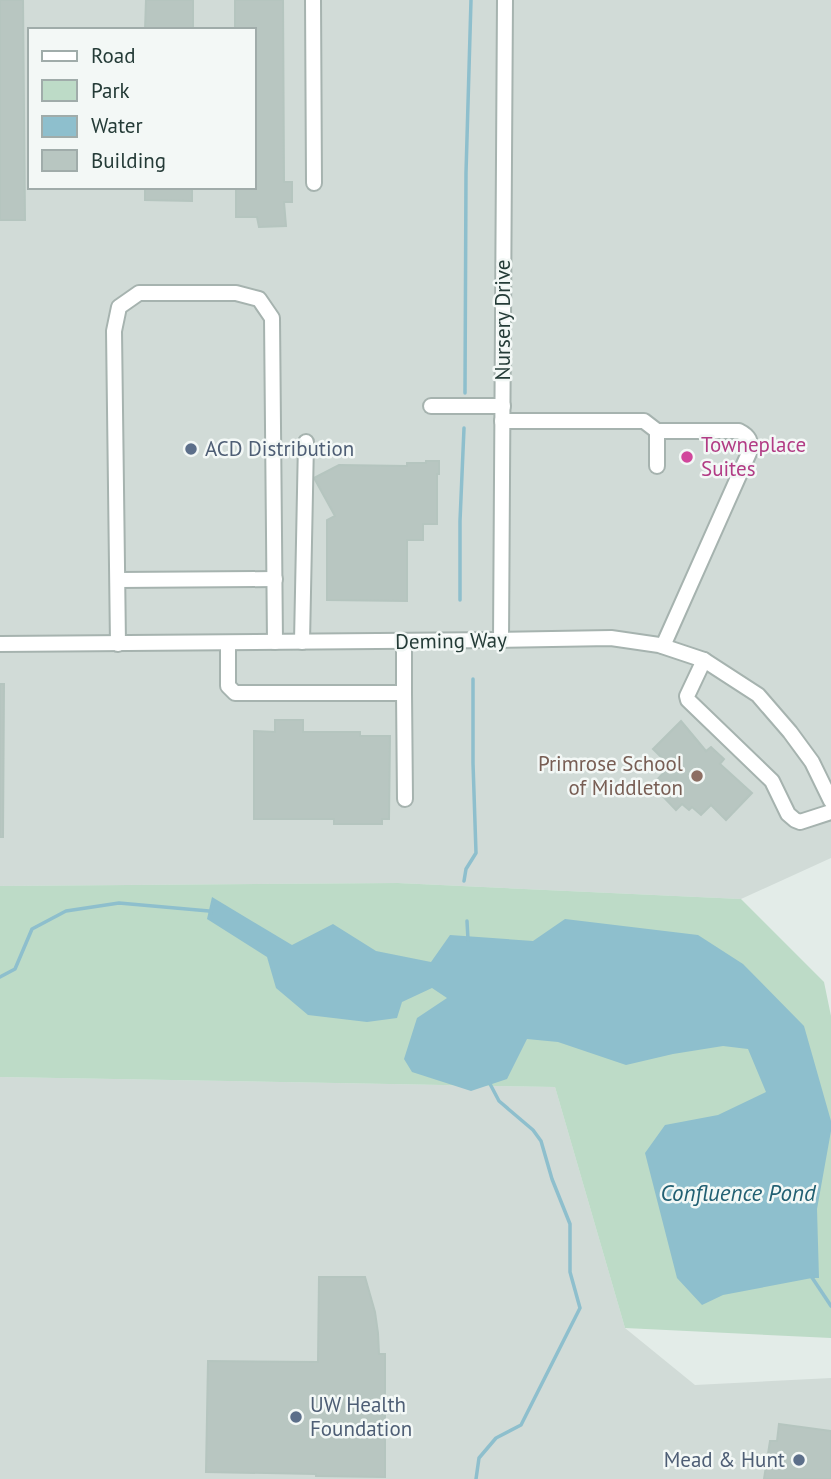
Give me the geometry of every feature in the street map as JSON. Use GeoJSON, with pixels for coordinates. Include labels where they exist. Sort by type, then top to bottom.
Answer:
{"type":"FeatureCollection","features":[{"type":"Feature","properties":{"kind":"street"},"geometry":{"type":"LineString","coordinates":[[313,0],[314,184]]}},
{"type":"Feature","properties":{"kind":"street","name":"Nursery Drive"},"geometry":{"type":"LineString","coordinates":[[501,640],[505,0]]}},
{"type":"Feature","properties":{"kind":"street"},"geometry":{"type":"LineString","coordinates":[[118,643],[114,331],[119,307],[139,293],[236,293],[259,299],[272,318],[275,642]]}},
{"type":"Feature","properties":{"kind":"street"},"geometry":{"type":"LineString","coordinates":[[431,406],[503,414],[644,421],[657,431],[738,431],[746,434],[751,445],[749,453],[663,646]]}},
{"type":"Feature","properties":{"kind":"street"},"geometry":{"type":"LineString","coordinates":[[657,431],[657,466]]}},
{"type":"Feature","properties":{"kind":"street"},"geometry":{"type":"LineString","coordinates":[[302,642],[306,442]]}},
{"type":"Feature","properties":{"kind":"street"},"geometry":{"type":"LineString","coordinates":[[118,580],[275,579]]}},
{"type":"Feature","properties":{"kind":"street","name":"Deming Way"},"geometry":{"type":"LineString","coordinates":[[0,645],[611,638],[663,646],[704,660],[758,695],[812,762],[831,801]]}},
{"type":"Feature","properties":{"kind":"street"},"geometry":{"type":"LineString","coordinates":[[404,641],[405,799]]}},
{"type":"Feature","properties":{"kind":"street"},"geometry":{"type":"LineString","coordinates":[[228,643],[228,687],[235,693],[404,693]]}},
{"type":"Feature","properties":{"kind":"street"},"geometry":{"type":"LineString","coordinates":[[704,660],[688,700],[772,780],[788,814],[795,820],[800,822],[831,812]]}},
{"type":"Feature","properties":{"kind":"shaded area"},"geometry":{"type":"Polygon","coordinates":[[[0,0],[831,0],[831,858],[741,899],[398,883],[0,886],[0,0]]]}},
{"type":"Feature","properties":{"kind":"shaded area"},"geometry":{"type":"Polygon","coordinates":[[[0,1077],[555,1087],[625,1328],[695,1385],[831,1378],[831,1479],[0,1479],[0,1077]]]}},
{"type":"Feature","properties":{"kind":"green space"},"geometry":{"type":"Polygon","coordinates":[[[398,883],[741,899],[824,982],[831,1016],[831,1338],[625,1328],[555,1087],[0,1077],[0,886],[398,883]]]}},
{"type":"Feature","properties":{"kind":"water","name":"Confluence Pond"},"geometry":{"type":"Polygon","coordinates":[[[212,897],[292,945],[333,924],[376,951],[431,962],[450,935],[533,941],[565,919],[698,935],[743,964],[804,1026],[831,1121],[817,1209],[819,1278],[723,1295],[702,1305],[677,1278],[645,1153],[665,1125],[718,1115],[766,1092],[748,1049],[723,1046],[626,1065],[558,1042],[527,1039],[507,1079],[471,1091],[412,1072],[404,1059],[417,1018],[447,998],[432,988],[402,1002],[397,1018],[367,1022],[308,1015],[276,988],[267,957],[207,919],[212,897]]]}},
{"type":"Feature","properties":{"kind":"building"},"geometry":{"type":"Polygon","coordinates":[[[0,0],[23,0],[25,220],[0,220],[0,0]]]}},
{"type":"Feature","properties":{"kind":"building"},"geometry":{"type":"Polygon","coordinates":[[[146,0],[193,0],[193,28],[145,28],[146,0]]]}},
{"type":"Feature","properties":{"kind":"building"},"geometry":{"type":"Polygon","coordinates":[[[235,0],[283,0],[284,182],[292,182],[292,202],[284,202],[286,226],[259,227],[257,217],[236,217],[236,189],[256,189],[256,28],[235,28],[235,0]]]}},
{"type":"Feature","properties":{"kind":"building"},"geometry":{"type":"Polygon","coordinates":[[[145,189],[192,189],[192,201],[145,200],[145,189]]]}},
{"type":"Feature","properties":{"kind":"building"},"geometry":{"type":"Polygon","coordinates":[[[439,461],[437,524],[423,524],[423,540],[407,540],[407,601],[327,600],[327,520],[335,516],[314,478],[339,465],[407,466],[407,463],[439,461]]]}},
{"type":"Feature","properties":{"kind":"building"},"geometry":{"type":"Polygon","coordinates":[[[0,684],[4,684],[3,837],[0,837],[0,684]]]}},
{"type":"Feature","properties":{"kind":"building"},"geometry":{"type":"Polygon","coordinates":[[[275,720],[303,720],[303,732],[360,732],[360,736],[390,736],[389,819],[382,819],[382,824],[334,824],[334,819],[254,819],[254,731],[275,732],[275,720]]]}},
{"type":"Feature","properties":{"kind":"building","name":"Primrose School of Middleton"},"geometry":{"type":"Polygon","coordinates":[[[681,721],[706,751],[711,747],[724,759],[720,764],[752,793],[726,820],[711,805],[701,815],[692,807],[689,810],[682,804],[676,810],[652,785],[670,766],[653,749],[681,721]]]}},
{"type":"Feature","properties":{"kind":"building","name":"UW Health Foundation"},"geometry":{"type":"Polygon","coordinates":[[[319,1277],[365,1277],[375,1312],[379,1354],[385,1354],[385,1477],[206,1472],[208,1361],[318,1362],[319,1277]]]}},
{"type":"Feature","properties":{"kind":"building","name":"Mead & Hunt"},"geometry":{"type":"Polygon","coordinates":[[[779,1424],[831,1431],[831,1479],[764,1479],[770,1441],[777,1441],[779,1424]]]}},
{"type":"Feature","properties":{"kind":"waterway"},"geometry":{"type":"LineString","coordinates":[[465,393],[466,173],[471,0]]}},
{"type":"Feature","properties":{"kind":"waterway"},"geometry":{"type":"LineString","coordinates":[[460,600],[464,428]]}},
{"type":"Feature","properties":{"kind":"waterway"},"geometry":{"type":"LineString","coordinates":[[464,881],[466,869],[476,853],[473,679]]}},
{"type":"Feature","properties":{"kind":"waterway"},"geometry":{"type":"LineString","coordinates":[[0,977],[15,969],[32,929],[66,911],[119,903],[211,913]]}},
{"type":"Feature","properties":{"kind":"waterway"},"geometry":{"type":"LineString","coordinates":[[467,921],[468,940]]}},
{"type":"Feature","properties":{"kind":"waterway"},"geometry":{"type":"LineString","coordinates":[[476,1479],[479,1458],[496,1438],[521,1425],[580,1308],[570,1272],[570,1224],[552,1179],[541,1141],[533,1130],[499,1101],[489,1082]]}},
{"type":"Feature","properties":{"kind":"waterway"},"geometry":{"type":"LineString","coordinates":[[811,1276],[831,1306]]}},
{"type":"Feature","properties":{"kind":"place","name":"ACD Distribution"},"geometry":{"type":"Point","coordinates":[191,449]}},
{"type":"Feature","properties":{"kind":"place","name":"Towneplace Suites"},"geometry":{"type":"Point","coordinates":[687,457]}},
{"type":"Feature","properties":{"kind":"place","name":"Primrose School of Middleton"},"geometry":{"type":"Point","coordinates":[697,776]}},
{"type":"Feature","properties":{"kind":"place","name":"UW Health Foundation"},"geometry":{"type":"Point","coordinates":[296,1417]}},
{"type":"Feature","properties":{"kind":"place","name":"Mead & Hunt"},"geometry":{"type":"Point","coordinates":[799,1460]}}]}
